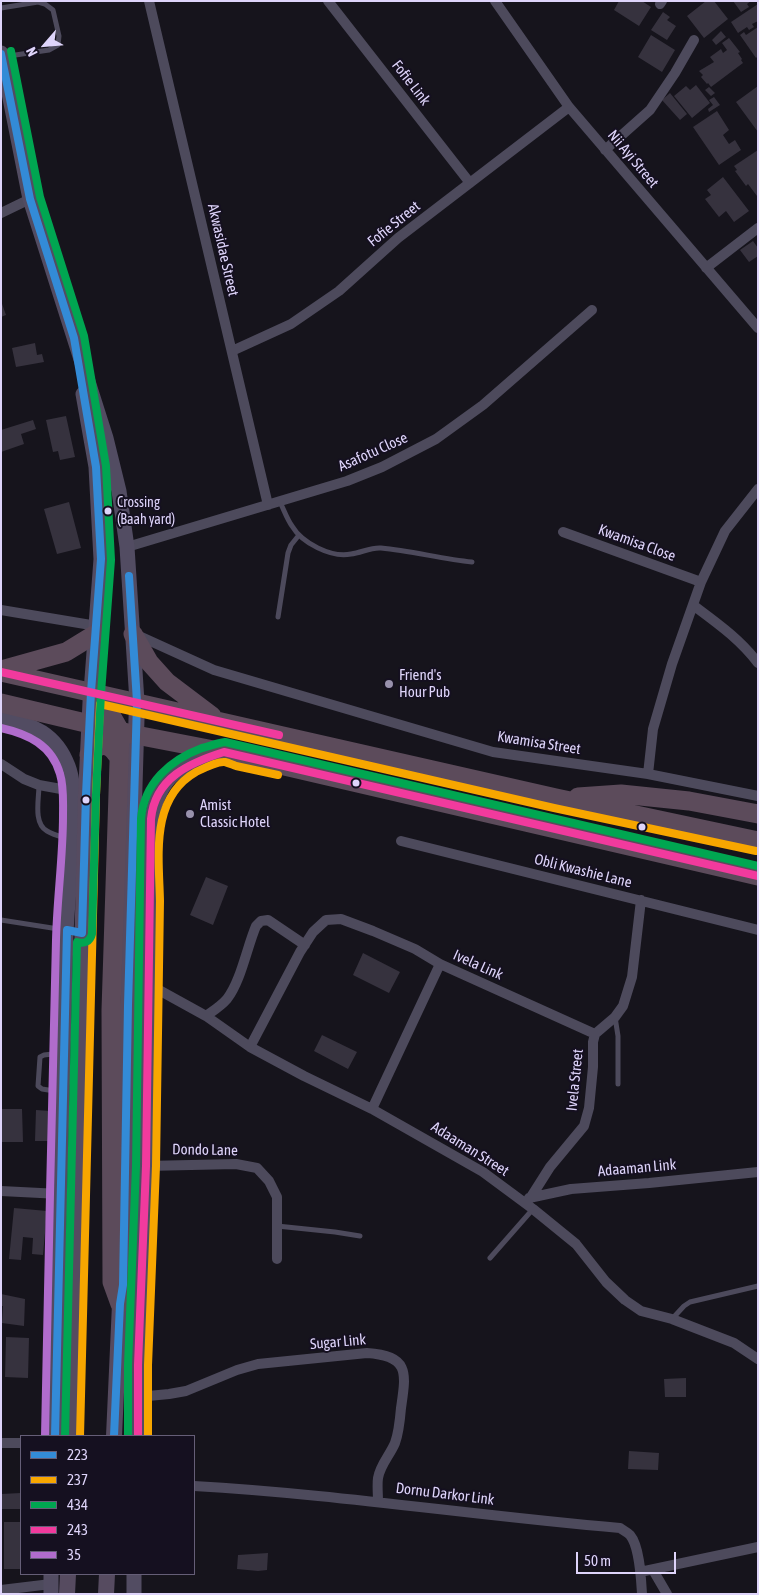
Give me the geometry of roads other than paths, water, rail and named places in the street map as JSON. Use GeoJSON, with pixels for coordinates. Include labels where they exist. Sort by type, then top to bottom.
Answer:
{"type":"FeatureCollection","features":[{"type":"Feature","properties":{"kind":"highway"},"geometry":{"type":"LineString","coordinates":[[1,671],[66,652],[97,629]]}},
{"type":"Feature","properties":{"kind":"highway"},"geometry":{"type":"LineString","coordinates":[[133,634],[149,662],[167,682],[220,721]]}},
{"type":"Feature","properties":{"kind":"highway"},"geometry":{"type":"LineString","coordinates":[[1,671],[556,798],[758,841]]}},
{"type":"Feature","properties":{"kind":"highway"},"geometry":{"type":"LineString","coordinates":[[91,692],[128,733]]}},
{"type":"Feature","properties":{"kind":"highway"},"geometry":{"type":"LineString","coordinates":[[1,704],[128,733],[224,752],[758,876]]}},
{"type":"Feature","properties":{"kind":"highway"},"geometry":{"type":"LineString","coordinates":[[120,1304],[112,1282],[111,1010],[119,758],[128,733]]}},
{"type":"Feature","properties":{"kind":"highway"},"geometry":{"type":"LineString","coordinates":[[89,755],[96,747],[103,745],[110,747],[119,758]]}},
{"type":"Feature","properties":{"kind":"highway"},"geometry":{"type":"LineString","coordinates":[[556,798],[621,794],[689,801],[758,814]]}},
{"type":"Feature","properties":{"kind":"main road"},"geometry":{"type":"LineString","coordinates":[[70,1435],[74,931],[89,755],[91,692]]}},
{"type":"Feature","properties":{"kind":"main road"},"geometry":{"type":"LineString","coordinates":[[114,1435],[120,1304],[123,1285],[128,1015],[128,733],[137,702]]}},
{"type":"Feature","properties":{"kind":"main road"},"geometry":{"type":"LineString","coordinates":[[118,1363],[138,1364]]}},
{"type":"Feature","properties":{"kind":"main road"},"geometry":{"type":"LineString","coordinates":[[67,1594],[68,1575]]}},
{"type":"Feature","properties":{"kind":"main road"},"geometry":{"type":"LineString","coordinates":[[106,1594],[107,1575]]}},
{"type":"Feature","properties":{"kind":"street","name":"Akwasidae Street"},"geometry":{"type":"LineString","coordinates":[[149,1],[268,505]]}},
{"type":"Feature","properties":{"kind":"street","name":"Fofie Link"},"geometry":{"type":"LineString","coordinates":[[328,1],[470,183]]}},
{"type":"Feature","properties":{"kind":"street","name":"Nii Ayi Street"},"geometry":{"type":"LineString","coordinates":[[494,1],[569,107],[758,328]]}},
{"type":"Feature","properties":{"kind":"street"},"geometry":{"type":"LineString","coordinates":[[605,150],[650,110],[694,40]]}},
{"type":"Feature","properties":{"kind":"street"},"geometry":{"type":"LineString","coordinates":[[1,53],[30,198],[106,438],[119,491],[128,547],[137,702]]}},
{"type":"Feature","properties":{"kind":"street","name":"Fofie Street"},"geometry":{"type":"LineString","coordinates":[[232,351],[291,324],[339,292],[398,238],[569,107]]}},
{"type":"Feature","properties":{"kind":"street"},"geometry":{"type":"LineString","coordinates":[[1,213],[30,198]]}},
{"type":"Feature","properties":{"kind":"street"},"geometry":{"type":"LineString","coordinates":[[706,268],[758,228]]}},
{"type":"Feature","properties":{"kind":"street","name":"Asafotu Close"},"geometry":{"type":"LineString","coordinates":[[128,547],[280,502],[382,468],[436,439],[483,405],[592,310]]}},
{"type":"Feature","properties":{"kind":"street"},"geometry":{"type":"LineString","coordinates":[[74,338],[96,467],[102,559],[91,692]]}},
{"type":"Feature","properties":{"kind":"street"},"geometry":{"type":"LineString","coordinates":[[648,774],[653,729],[672,664],[701,582],[725,531],[758,489]]}},
{"type":"Feature","properties":{"kind":"street","name":"Kwamisa Close"},"geometry":{"type":"LineString","coordinates":[[563,532],[701,582]]}},
{"type":"Feature","properties":{"kind":"street"},"geometry":{"type":"LineString","coordinates":[[693,605],[730,632],[758,663]]}},
{"type":"Feature","properties":{"kind":"street"},"geometry":{"type":"LineString","coordinates":[[1,610],[97,629]]}},
{"type":"Feature","properties":{"kind":"street","name":"Kwamisa Street"},"geometry":{"type":"LineString","coordinates":[[133,634],[214,670],[493,752],[648,774],[758,796]]}},
{"type":"Feature","properties":{"kind":"street"},"geometry":{"type":"LineString","coordinates":[[1,718],[22,722],[46,734],[62,752],[69,768],[72,791],[74,931],[62,1092],[54,1435]]}},
{"type":"Feature","properties":{"kind":"street"},"geometry":{"type":"LineString","coordinates":[[138,1435],[138,1364],[146,1166],[149,860],[153,809],[161,791],[172,775],[189,764],[224,752]]}},
{"type":"Feature","properties":{"kind":"street"},"geometry":{"type":"LineString","coordinates":[[1,764],[24,779],[39,785],[72,791]]}},
{"type":"Feature","properties":{"kind":"street","name":"Obli Kwashie Lane"},"geometry":{"type":"LineString","coordinates":[[401,841],[758,930]]}},
{"type":"Feature","properties":{"kind":"street","name":"Ivela Street"},"geometry":{"type":"LineString","coordinates":[[526,1198],[584,1126],[589,1108],[593,1067],[593,1042],[596,1034],[615,1017],[623,1006],[632,977],[641,900]]}},
{"type":"Feature","properties":{"kind":"street"},"geometry":{"type":"LineString","coordinates":[[250,1047],[313,932],[326,920],[341,919],[373,931],[415,950],[440,964]]}},
{"type":"Feature","properties":{"kind":"street"},"geometry":{"type":"LineString","coordinates":[[206,1016],[226,1000],[231,992],[237,981],[256,926],[261,921],[268,920],[305,946]]}},
{"type":"Feature","properties":{"kind":"street","name":"Ivela Link"},"geometry":{"type":"LineString","coordinates":[[372,1109],[440,964],[596,1034]]}},
{"type":"Feature","properties":{"kind":"street","name":"Adaaman Street"},"geometry":{"type":"LineString","coordinates":[[148,984],[206,1016],[250,1047],[372,1109],[526,1198],[533,1209],[576,1244],[606,1282],[625,1300],[641,1311],[672,1319],[734,1343],[758,1359]]}},
{"type":"Feature","properties":{"kind":"street","name":"Dondo Lane"},"geometry":{"type":"LineString","coordinates":[[146,1166],[236,1164],[258,1168],[269,1180],[277,1197],[277,1259]]}},
{"type":"Feature","properties":{"kind":"street","name":"Adaaman Link"},"geometry":{"type":"LineString","coordinates":[[526,1198],[571,1189],[758,1172]]}},
{"type":"Feature","properties":{"kind":"street"},"geometry":{"type":"LineString","coordinates":[[1,1191],[60,1194]]}},
{"type":"Feature","properties":{"kind":"street","name":"Sugar Link"},"geometry":{"type":"LineString","coordinates":[[138,1397],[186,1391],[237,1370],[258,1364],[367,1354],[383,1354],[394,1358],[402,1367],[405,1380],[397,1437],[378,1478],[378,1501]]}},
{"type":"Feature","properties":{"kind":"street"},"geometry":{"type":"LineString","coordinates":[[1,1443],[20,1443]]}},
{"type":"Feature","properties":{"kind":"street","name":"Dornu Darkor Link"},"geometry":{"type":"LineString","coordinates":[[195,1486],[264,1490],[378,1501],[533,1520],[620,1528],[630,1535],[635,1546],[642,1594]]}},
{"type":"Feature","properties":{"kind":"street"},"geometry":{"type":"LineString","coordinates":[[640,1572],[758,1547]]}},
{"type":"Feature","properties":{"kind":"street"},"geometry":{"type":"LineString","coordinates":[[654,1570],[667,1594]]}},
{"type":"Feature","properties":{"kind":"street"},"geometry":{"type":"LineString","coordinates":[[134,1575],[134,1594]]}},
{"type":"Feature","properties":{"kind":"street"},"geometry":{"type":"LineString","coordinates":[[1,1590],[51,1584]]}},
{"type":"Feature","properties":{"kind":"lane"},"geometry":{"type":"LineString","coordinates":[[1,8],[38,2],[45,4],[53,10],[59,36],[58,45],[49,50],[2,57]]}},
{"type":"Feature","properties":{"kind":"lane"},"geometry":{"type":"LineString","coordinates":[[280,502],[292,526],[299,535],[325,551],[349,555],[378,548],[472,562]]}},
{"type":"Feature","properties":{"kind":"lane"},"geometry":{"type":"LineString","coordinates":[[278,617],[288,554],[299,535]]}},
{"type":"Feature","properties":{"kind":"lane"},"geometry":{"type":"LineString","coordinates":[[39,785],[38,818],[41,824],[45,830],[73,841]]}},
{"type":"Feature","properties":{"kind":"lane"},"geometry":{"type":"LineString","coordinates":[[1,920],[74,931]]}},
{"type":"Feature","properties":{"kind":"lane"},"geometry":{"type":"LineString","coordinates":[[615,1017],[618,1036],[618,1084]]}},
{"type":"Feature","properties":{"kind":"lane"},"geometry":{"type":"LineString","coordinates":[[62,1092],[42,1089],[38,1086],[40,1057],[64,1052]]}},
{"type":"Feature","properties":{"kind":"lane"},"geometry":{"type":"LineString","coordinates":[[490,1258],[533,1209]]}},
{"type":"Feature","properties":{"kind":"lane"},"geometry":{"type":"LineString","coordinates":[[277,1226],[360,1236]]}},
{"type":"Feature","properties":{"kind":"lane"},"geometry":{"type":"LineString","coordinates":[[672,1319],[690,1302],[758,1286]]}},
{"type":"Feature","properties":{"kind":"place","name":"Crossing (Baah yard)"},"geometry":{"type":"Point","coordinates":[108,511]}},
{"type":"Feature","properties":{"kind":"place","name":"Friend's Hour Pub"},"geometry":{"type":"Point","coordinates":[389,684]}},
{"type":"Feature","properties":{"kind":"place","name":"Amist Classic Hotel"},"geometry":{"type":"Point","coordinates":[190,814]}}]}
